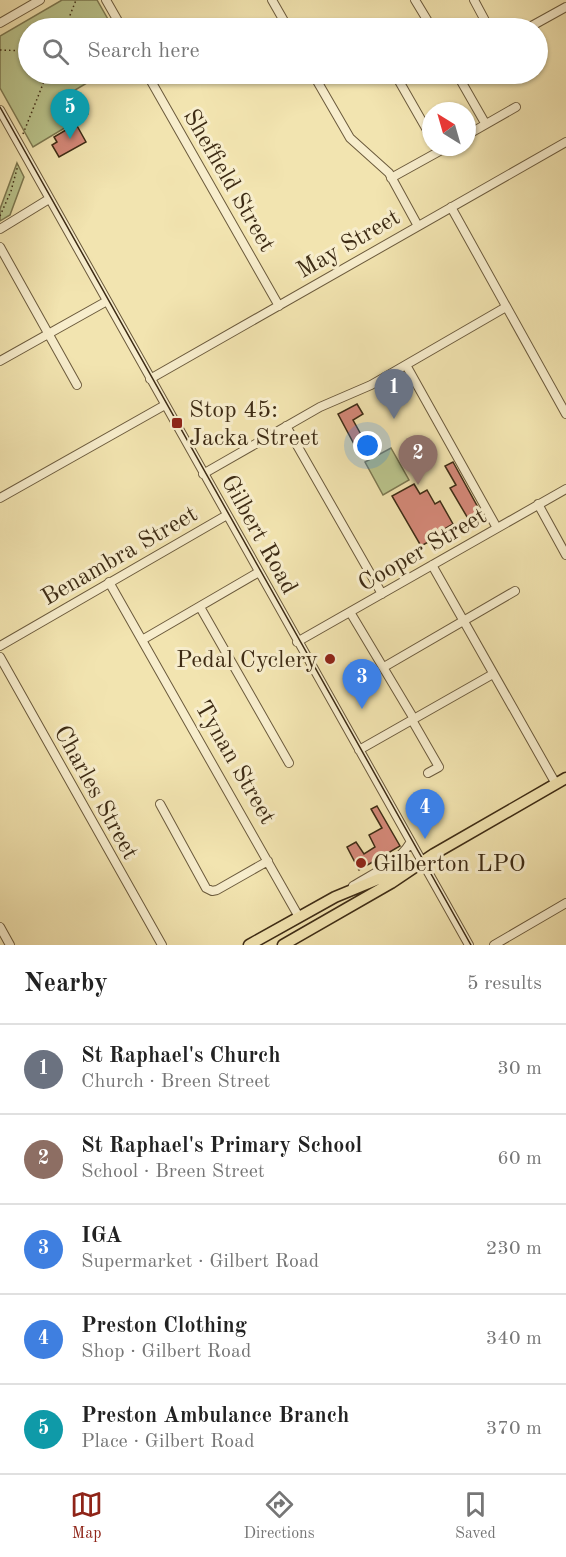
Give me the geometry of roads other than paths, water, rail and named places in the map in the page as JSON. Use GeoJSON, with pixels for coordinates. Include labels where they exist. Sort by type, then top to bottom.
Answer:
{"type":"FeatureCollection","features":[{"type":"Feature","properties":{"kind":"main road"},"geometry":{"type":"LineString","coordinates":[[283,945],[391,884],[420,862],[561,781]]}},
{"type":"Feature","properties":{"kind":"main road"},"geometry":{"type":"LineString","coordinates":[[251,944],[335,897],[376,878],[420,862]]}},
{"type":"Feature","properties":{"kind":"main road","name":"Tynan Street"},"geometry":{"type":"LineString","coordinates":[[299,916],[307,931]]}},
{"type":"Feature","properties":{"kind":"street"},"geometry":{"type":"LineString","coordinates":[[0,23],[40,0]]}},
{"type":"Feature","properties":{"kind":"street"},"geometry":{"type":"LineString","coordinates":[[106,0],[116,18]]}},
{"type":"Feature","properties":{"kind":"street"},"geometry":{"type":"LineString","coordinates":[[272,0],[282,18]]}},
{"type":"Feature","properties":{"kind":"street"},"geometry":{"type":"LineString","coordinates":[[415,0],[426,18]]}},
{"type":"Feature","properties":{"kind":"street"},"geometry":{"type":"LineString","coordinates":[[474,0],[484,18]]}},
{"type":"Feature","properties":{"kind":"street"},"geometry":{"type":"LineString","coordinates":[[546,18],[566,7]]}},
{"type":"Feature","properties":{"kind":"street","name":"Sheffield Street"},"geometry":{"type":"LineString","coordinates":[[153,84],[279,306]]}},
{"type":"Feature","properties":{"kind":"street"},"geometry":{"type":"LineString","coordinates":[[319,84],[350,138],[389,173],[418,226]]}},
{"type":"Feature","properties":{"kind":"street"},"geometry":{"type":"LineString","coordinates":[[401,84],[422,121]]}},
{"type":"Feature","properties":{"kind":"street"},"geometry":{"type":"LineString","coordinates":[[463,84],[485,123]]}},
{"type":"Feature","properties":{"kind":"street"},"geometry":{"type":"LineString","coordinates":[[476,129],[516,107]]}},
{"type":"Feature","properties":{"kind":"street","name":"Gilbert Road"},"geometry":{"type":"LineString","coordinates":[[0,110],[420,862],[469,945]]}},
{"type":"Feature","properties":{"kind":"street","name":"May Street"},"geometry":{"type":"LineString","coordinates":[[150,379],[566,142]]}},
{"type":"Feature","properties":{"kind":"street"},"geometry":{"type":"LineString","coordinates":[[391,178],[429,156]]}},
{"type":"Feature","properties":{"kind":"street"},"geometry":{"type":"LineString","coordinates":[[0,230],[50,201]]}},
{"type":"Feature","properties":{"kind":"street"},"geometry":{"type":"LineString","coordinates":[[451,207],[566,414]]}},
{"type":"Feature","properties":{"kind":"street"},"geometry":{"type":"LineString","coordinates":[[0,247],[77,385]]}},
{"type":"Feature","properties":{"kind":"street"},"geometry":{"type":"LineString","coordinates":[[0,361],[107,302]]}},
{"type":"Feature","properties":{"kind":"street"},"geometry":{"type":"LineString","coordinates":[[204,474],[286,426],[330,402],[357,392],[506,308]]}},
{"type":"Feature","properties":{"kind":"street"},"geometry":{"type":"LineString","coordinates":[[406,365],[497,528]]}},
{"type":"Feature","properties":{"kind":"street"},"geometry":{"type":"LineString","coordinates":[[0,498],[165,405]]}},
{"type":"Feature","properties":{"kind":"street"},"geometry":{"type":"LineString","coordinates":[[286,426],[382,594]]}},
{"type":"Feature","properties":{"kind":"street","name":"Cooper Street"},"geometry":{"type":"LineString","coordinates":[[297,642],[566,489]]}},
{"type":"Feature","properties":{"kind":"street"},"geometry":{"type":"LineString","coordinates":[[538,504],[566,554]]}},
{"type":"Feature","properties":{"kind":"street","name":"Benambra Street"},"geometry":{"type":"LineString","coordinates":[[0,646],[226,515]]}},
{"type":"Feature","properties":{"kind":"street"},"geometry":{"type":"LineString","coordinates":[[432,565],[493,674],[561,781]]}},
{"type":"Feature","properties":{"kind":"street"},"geometry":{"type":"LineString","coordinates":[[142,640],[259,573]]}},
{"type":"Feature","properties":{"kind":"street","name":"Tynan Street"},"geometry":{"type":"LineString","coordinates":[[110,582],[299,916]]}},
{"type":"Feature","properties":{"kind":"street"},"geometry":{"type":"LineString","coordinates":[[384,667],[515,591]]}},
{"type":"Feature","properties":{"kind":"street"},"geometry":{"type":"LineString","coordinates":[[200,607],[289,763]]}},
{"type":"Feature","properties":{"kind":"street"},"geometry":{"type":"LineString","coordinates":[[350,612],[379,663],[384,667],[439,767],[428,773]]}},
{"type":"Feature","properties":{"kind":"street","name":"Charles Street"},"geometry":{"type":"LineString","coordinates":[[0,657],[162,945]]}},
{"type":"Feature","properties":{"kind":"street"},"geometry":{"type":"LineString","coordinates":[[358,750],[493,674]]}},
{"type":"Feature","properties":{"kind":"street"},"geometry":{"type":"LineString","coordinates":[[160,804],[206,888],[212,891],[217,890],[268,861]]}},
{"type":"Feature","properties":{"kind":"street"},"geometry":{"type":"LineString","coordinates":[[335,897],[403,853],[410,843]]}},
{"type":"Feature","properties":{"kind":"street"},"geometry":{"type":"LineString","coordinates":[[494,945],[566,903]]}},
{"type":"Feature","properties":{"kind":"street"},"geometry":{"type":"LineString","coordinates":[[0,927],[10,945]]}},
{"type":"Feature","properties":{"kind":"tram line"},"geometry":{"type":"LineString","coordinates":[[0,107],[471,945]]}},
{"type":"Feature","properties":{"kind":"place","name":"Preston Ambulance Branch"},"geometry":{"type":"Point","coordinates":[70,139]}},
{"type":"Feature","properties":{"kind":"place","name":"St Raphael's Church"},"geometry":{"type":"Point","coordinates":[394,419]}},
{"type":"Feature","properties":{"kind":"place","name":"Stop 45: Jacka Street"},"geometry":{"type":"Point","coordinates":[177,423]}},
{"type":"Feature","properties":{"kind":"place","name":"St Raphael's Primary School"},"geometry":{"type":"Point","coordinates":[418,485]}},
{"type":"Feature","properties":{"kind":"place","name":"Pedal Cyclery"},"geometry":{"type":"Point","coordinates":[330,659]}},
{"type":"Feature","properties":{"kind":"place","name":"IGA"},"geometry":{"type":"Point","coordinates":[362,709]}},
{"type":"Feature","properties":{"kind":"place","name":"Preston Clothing"},"geometry":{"type":"Point","coordinates":[425,839]}},
{"type":"Feature","properties":{"kind":"place","name":"Gilberton LPO"},"geometry":{"type":"Point","coordinates":[361,863]}}]}
